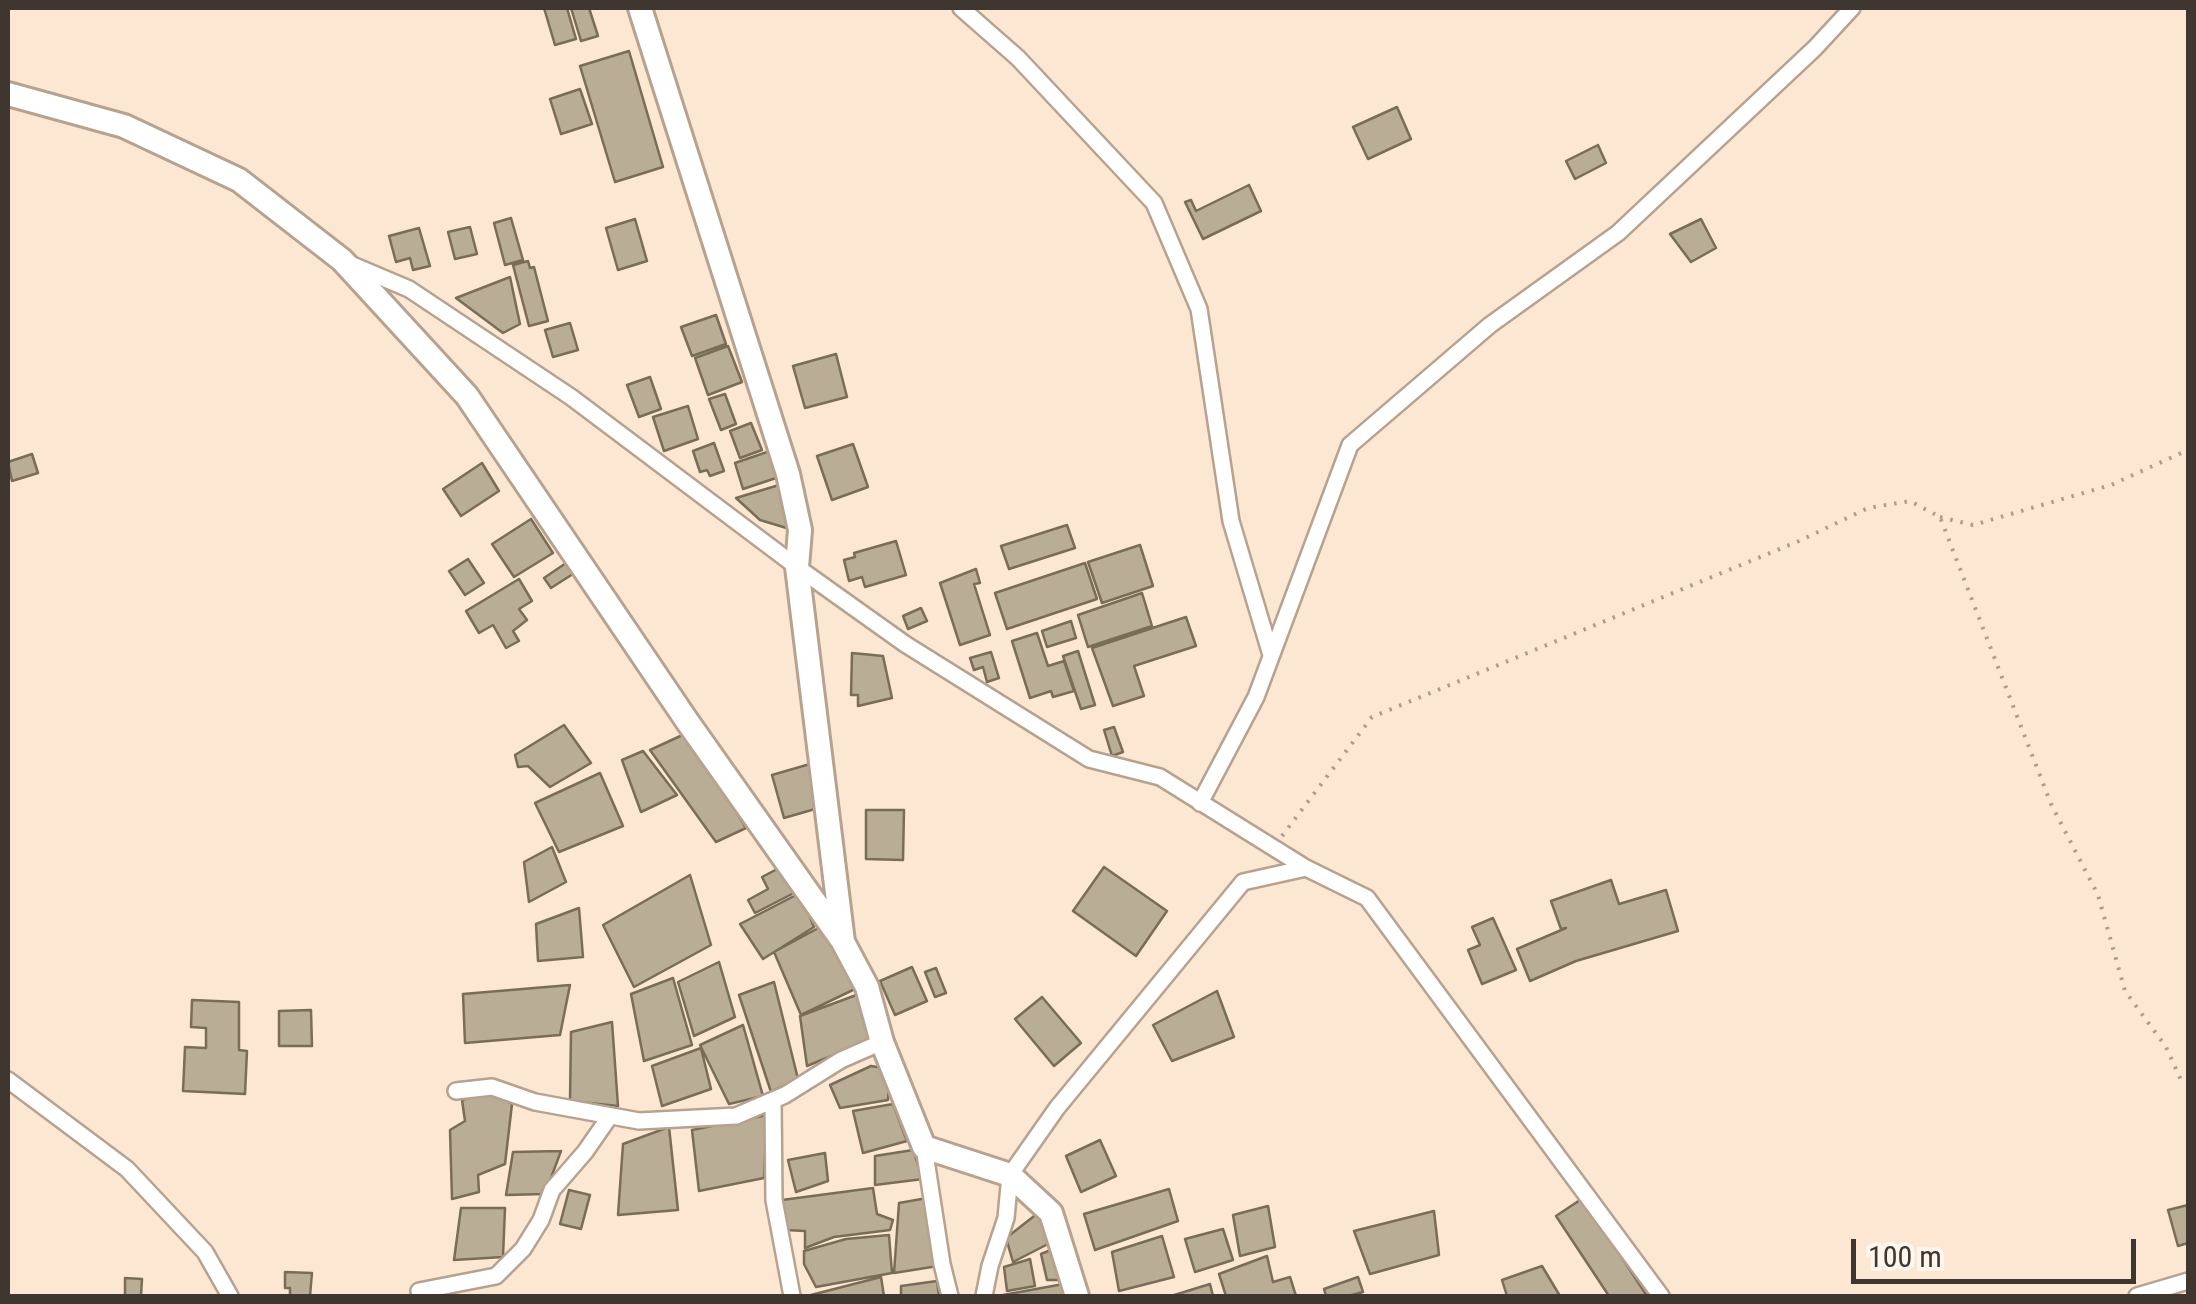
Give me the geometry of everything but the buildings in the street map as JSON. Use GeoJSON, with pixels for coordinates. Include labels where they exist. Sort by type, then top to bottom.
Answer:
{"type":"FeatureCollection","features":[{"type":"Feature","properties":{"kind":"street"},"geometry":{"type":"LineString","coordinates":[[640,8],[788,474],[800,530],[797,568],[843,942]]}},
{"type":"Feature","properties":{"kind":"street"},"geometry":{"type":"LineString","coordinates":[[961,8],[1018,58],[1154,203],[1199,310],[1231,521],[1270,656]]}},
{"type":"Feature","properties":{"kind":"street"},"geometry":{"type":"LineString","coordinates":[[1200,803],[1256,697],[1350,445],[1490,325],[1618,233],[1815,48],[1852,8]]}},
{"type":"Feature","properties":{"kind":"street"},"geometry":{"type":"LineString","coordinates":[[8,94],[124,126],[239,180],[342,260],[467,396],[686,720],[843,942],[867,987],[882,1042],[924,1147],[950,1296]]}},
{"type":"Feature","properties":{"kind":"street"},"geometry":{"type":"LineString","coordinates":[[342,260],[408,289],[571,397],[797,568],[906,644],[1089,758],[1160,777],[1306,868],[1367,898],[1661,1296]]}},
{"type":"Feature","properties":{"kind":"street"},"geometry":{"type":"LineString","coordinates":[[984,1296],[1006,1218],[1010,1175],[1057,1108],[1243,882],[1306,868]]}},
{"type":"Feature","properties":{"kind":"street"},"geometry":{"type":"LineString","coordinates":[[456,1091],[492,1087],[534,1102],[638,1121],[736,1116],[882,1042]]}},
{"type":"Feature","properties":{"kind":"street"},"geometry":{"type":"LineString","coordinates":[[8,1080],[127,1169],[205,1252],[230,1296]]}},
{"type":"Feature","properties":{"kind":"street"},"geometry":{"type":"LineString","coordinates":[[772,1100],[774,1200],[792,1296]]}},
{"type":"Feature","properties":{"kind":"street"},"geometry":{"type":"LineString","coordinates":[[419,1291],[496,1276],[522,1249],[541,1220],[552,1190],[610,1116]]}},
{"type":"Feature","properties":{"kind":"street"},"geometry":{"type":"LineString","coordinates":[[924,1147],[1010,1175],[1051,1214],[1077,1296]]}},
{"type":"Feature","properties":{"kind":"street"},"geometry":{"type":"LineString","coordinates":[[2137,1296],[2188,1281]]}},
{"type":"Feature","properties":{"kind":"path"},"geometry":{"type":"LineString","coordinates":[[1273,847],[1372,717],[1799,541],[1868,508],[1910,501],[1940,517],[1973,525],[2110,485],[2188,450]]}},
{"type":"Feature","properties":{"kind":"path"},"geometry":{"type":"LineString","coordinates":[[1940,517],[2051,804],[2098,895],[2125,991],[2166,1047],[2181,1080]]}}]}
